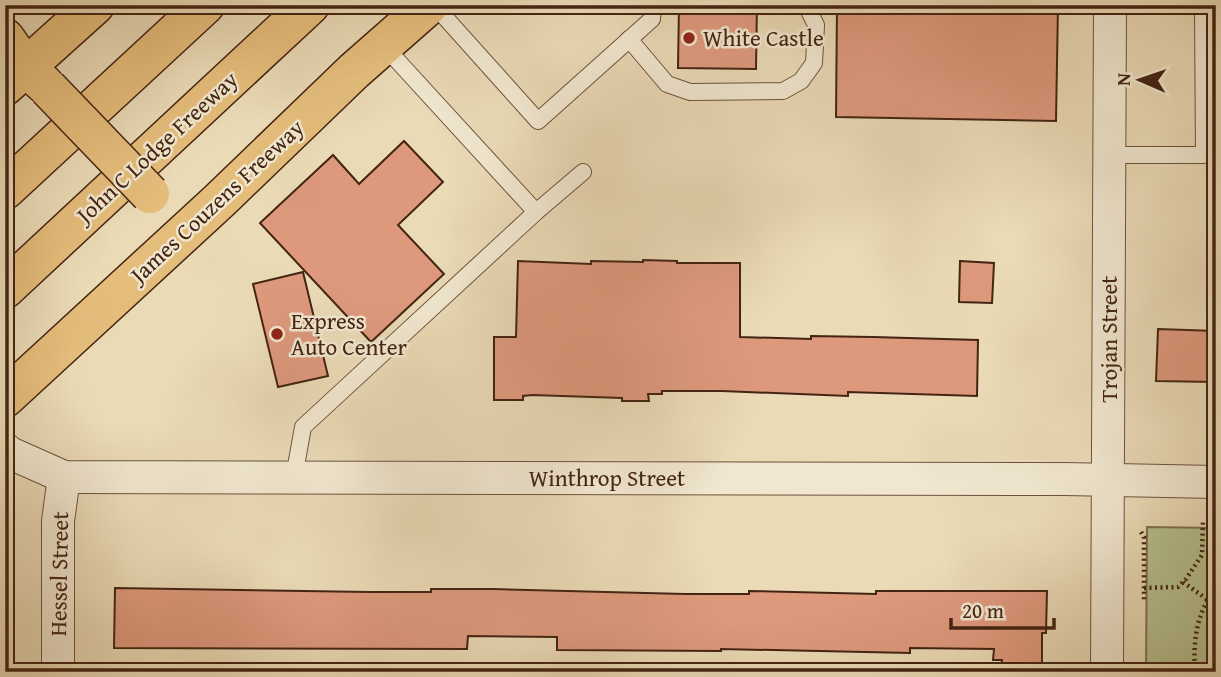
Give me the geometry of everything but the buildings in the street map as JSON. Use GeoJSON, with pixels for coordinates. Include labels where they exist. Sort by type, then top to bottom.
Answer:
{"type":"FeatureCollection","features":[{"type":"Feature","properties":{"kind":"main road"},"geometry":{"type":"LineString","coordinates":[[95,5],[21,70],[150,194],[176,204],[219,201]]}},
{"type":"Feature","properties":{"kind":"main road"},"geometry":{"type":"LineString","coordinates":[[5,190],[205,5]]}},
{"type":"Feature","properties":{"kind":"main road","name":"John C Lodge Freeway"},"geometry":{"type":"LineString","coordinates":[[5,289],[310,5]]}},
{"type":"Feature","properties":{"kind":"main road","name":"James Couzens Freeway"},"geometry":{"type":"LineString","coordinates":[[5,398],[429,5]]}},
{"type":"Feature","properties":{"kind":"street","name":"Trojan Street"},"geometry":{"type":"LineString","coordinates":[[1107,672],[1110,5]]}},
{"type":"Feature","properties":{"kind":"street","name":"Winthrop Street"},"geometry":{"type":"LineString","coordinates":[[5,449],[64,477],[1216,482]]}},
{"type":"Feature","properties":{"kind":"street","name":"Hessel Street"},"geometry":{"type":"LineString","coordinates":[[58,672],[58,521],[64,477]]}},
{"type":"Feature","properties":{"kind":"lane"},"geometry":{"type":"LineString","coordinates":[[434,5],[538,121],[652,19],[653,5]]}},
{"type":"Feature","properties":{"kind":"lane"},"geometry":{"type":"LineString","coordinates":[[629,39],[667,84],[690,92],[783,91],[801,80],[814,63],[816,25],[806,5]]}},
{"type":"Feature","properties":{"kind":"lane"},"geometry":{"type":"LineString","coordinates":[[1110,155],[1203,155],[1203,9],[1216,9]]}},
{"type":"Feature","properties":{"kind":"lane"},"geometry":{"type":"LineString","coordinates":[[384,46],[536,212]]}},
{"type":"Feature","properties":{"kind":"lane"},"geometry":{"type":"LineString","coordinates":[[294,477],[303,427],[583,172]]}},
{"type":"Feature","properties":{"kind":"path"},"geometry":{"type":"LineString","coordinates":[[1144,588],[1178,587],[1183,582],[1202,555],[1203,520]]}},
{"type":"Feature","properties":{"kind":"path"},"geometry":{"type":"LineString","coordinates":[[1183,582],[1208,600]]}},
{"type":"Feature","properties":{"kind":"path"},"geometry":{"type":"LineString","coordinates":[[1195,672],[1195,632],[1216,588]]}},
{"type":"Feature","properties":{"kind":"green space"},"geometry":{"type":"Polygon","coordinates":[[[1147,527],[1216,528],[1216,672],[1146,672],[1147,527]]]}},
{"type":"Feature","properties":{"kind":"place","name":"White Castle"},"geometry":{"type":"Point","coordinates":[689,38]}},
{"type":"Feature","properties":{"kind":"place","name":"Express Auto Center"},"geometry":{"type":"Point","coordinates":[277,334]}}]}
